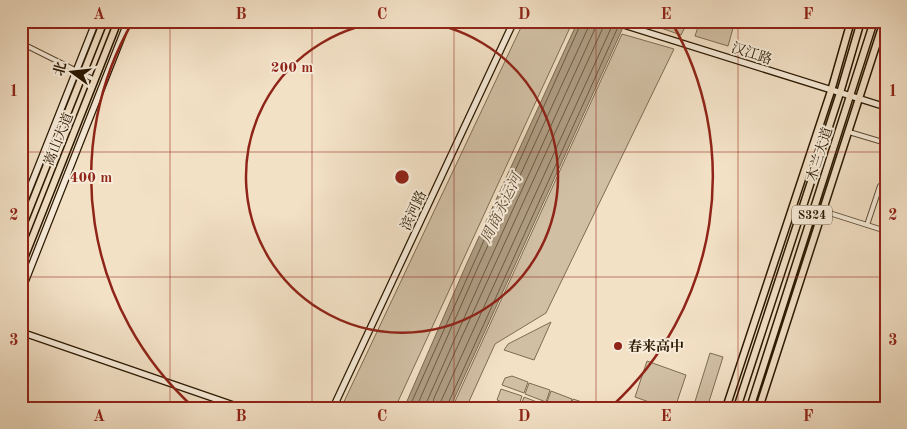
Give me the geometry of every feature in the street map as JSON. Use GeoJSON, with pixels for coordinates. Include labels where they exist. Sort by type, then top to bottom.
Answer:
{"type":"FeatureCollection","features":[{"type":"Feature","properties":{"kind":"main road","name":"嵩山大道"},"geometry":{"type":"LineString","coordinates":[[21,230],[104,21]]}},
{"type":"Feature","properties":{"kind":"main road","name":"嵩山大道"},"geometry":{"type":"LineString","coordinates":[[21,266],[118,21]]}},
{"type":"Feature","properties":{"kind":"main road"},"geometry":{"type":"LineString","coordinates":[[726,408],[831,91],[851,21]]}},
{"type":"Feature","properties":{"kind":"main road","name":"木兰大道"},"geometry":{"type":"LineString","coordinates":[[737,408],[840,94],[861,21]]}},
{"type":"Feature","properties":{"kind":"main road","name":"木兰大道"},"geometry":{"type":"LineString","coordinates":[[750,408],[874,21]]}},
{"type":"Feature","properties":{"kind":"main road"},"geometry":{"type":"LineString","coordinates":[[759,408],[884,21]]}},
{"type":"Feature","properties":{"kind":"street"},"geometry":{"type":"LineString","coordinates":[[21,210],[96,21]]}},
{"type":"Feature","properties":{"kind":"street"},"geometry":{"type":"LineString","coordinates":[[21,292],[128,21]]}},
{"type":"Feature","properties":{"kind":"street","name":"滨河路"},"geometry":{"type":"LineString","coordinates":[[332,408],[514,21]]}},
{"type":"Feature","properties":{"kind":"street","name":"汉江路"},"geometry":{"type":"LineString","coordinates":[[611,21],[886,107]]}},
{"type":"Feature","properties":{"kind":"street"},"geometry":{"type":"LineString","coordinates":[[21,43],[95,80]]}},
{"type":"Feature","properties":{"kind":"street"},"geometry":{"type":"LineString","coordinates":[[849,132],[886,143]]}},
{"type":"Feature","properties":{"kind":"street"},"geometry":{"type":"LineString","coordinates":[[867,225],[880,186]]}},
{"type":"Feature","properties":{"kind":"street"},"geometry":{"type":"LineString","coordinates":[[823,211],[886,231]]}},
{"type":"Feature","properties":{"kind":"street"},"geometry":{"type":"LineString","coordinates":[[21,332],[242,408]]}},
{"type":"Feature","properties":{"kind":"shaded area"},"geometry":{"type":"Polygon","coordinates":[[[524,21],[573,21],[395,408],[341,408],[524,21]]]}},
{"type":"Feature","properties":{"kind":"shaded area"},"geometry":{"type":"Polygon","coordinates":[[[641,21],[688,21],[681,35],[641,21]]]}},
{"type":"Feature","properties":{"kind":"shaded area"},"geometry":{"type":"Polygon","coordinates":[[[700,21],[711,21],[733,28],[728,46],[695,36],[700,21]]]}},
{"type":"Feature","properties":{"kind":"shaded area"},"geometry":{"type":"Polygon","coordinates":[[[622,34],[674,49],[546,313],[495,344],[466,408],[452,408],[622,34]]]}},
{"type":"Feature","properties":{"kind":"shaded area"},"geometry":{"type":"Polygon","coordinates":[[[551,322],[534,360],[504,350],[508,344],[551,322]]]}},
{"type":"Feature","properties":{"kind":"shaded area"},"geometry":{"type":"Polygon","coordinates":[[[710,353],[723,357],[707,408],[693,408],[710,353]]]}},
{"type":"Feature","properties":{"kind":"shaded area"},"geometry":{"type":"Polygon","coordinates":[[[647,361],[686,375],[675,408],[666,408],[635,397],[647,361]]]}},
{"type":"Feature","properties":{"kind":"shaded area"},"geometry":{"type":"Polygon","coordinates":[[[512,376],[528,382],[524,393],[502,385],[505,378],[512,376]]]}},
{"type":"Feature","properties":{"kind":"shaded area"},"geometry":{"type":"Polygon","coordinates":[[[529,383],[550,390],[546,402],[525,394],[529,383]]]}},
{"type":"Feature","properties":{"kind":"shaded area"},"geometry":{"type":"Polygon","coordinates":[[[501,389],[522,396],[518,408],[497,400],[501,389]]]}},
{"type":"Feature","properties":{"kind":"shaded area"},"geometry":{"type":"Polygon","coordinates":[[[551,391],[572,399],[569,408],[562,408],[547,402],[551,391]]]}},
{"type":"Feature","properties":{"kind":"shaded area"},"geometry":{"type":"Polygon","coordinates":[[[524,397],[545,405],[544,408],[520,408],[524,397]]]}},
{"type":"Feature","properties":{"kind":"shaded area"},"geometry":{"type":"Polygon","coordinates":[[[573,399],[588,404],[591,408],[570,408],[573,399]]]}},
{"type":"Feature","properties":{"kind":"water","name":"周商永运河"},"geometry":{"type":"Polygon","coordinates":[[[578,21],[626,21],[450,408],[404,408],[467,263],[578,21]]]}},
{"type":"Feature","properties":{"kind":"place","name":"春来高中"},"geometry":{"type":"Point","coordinates":[618,346]}}]}
